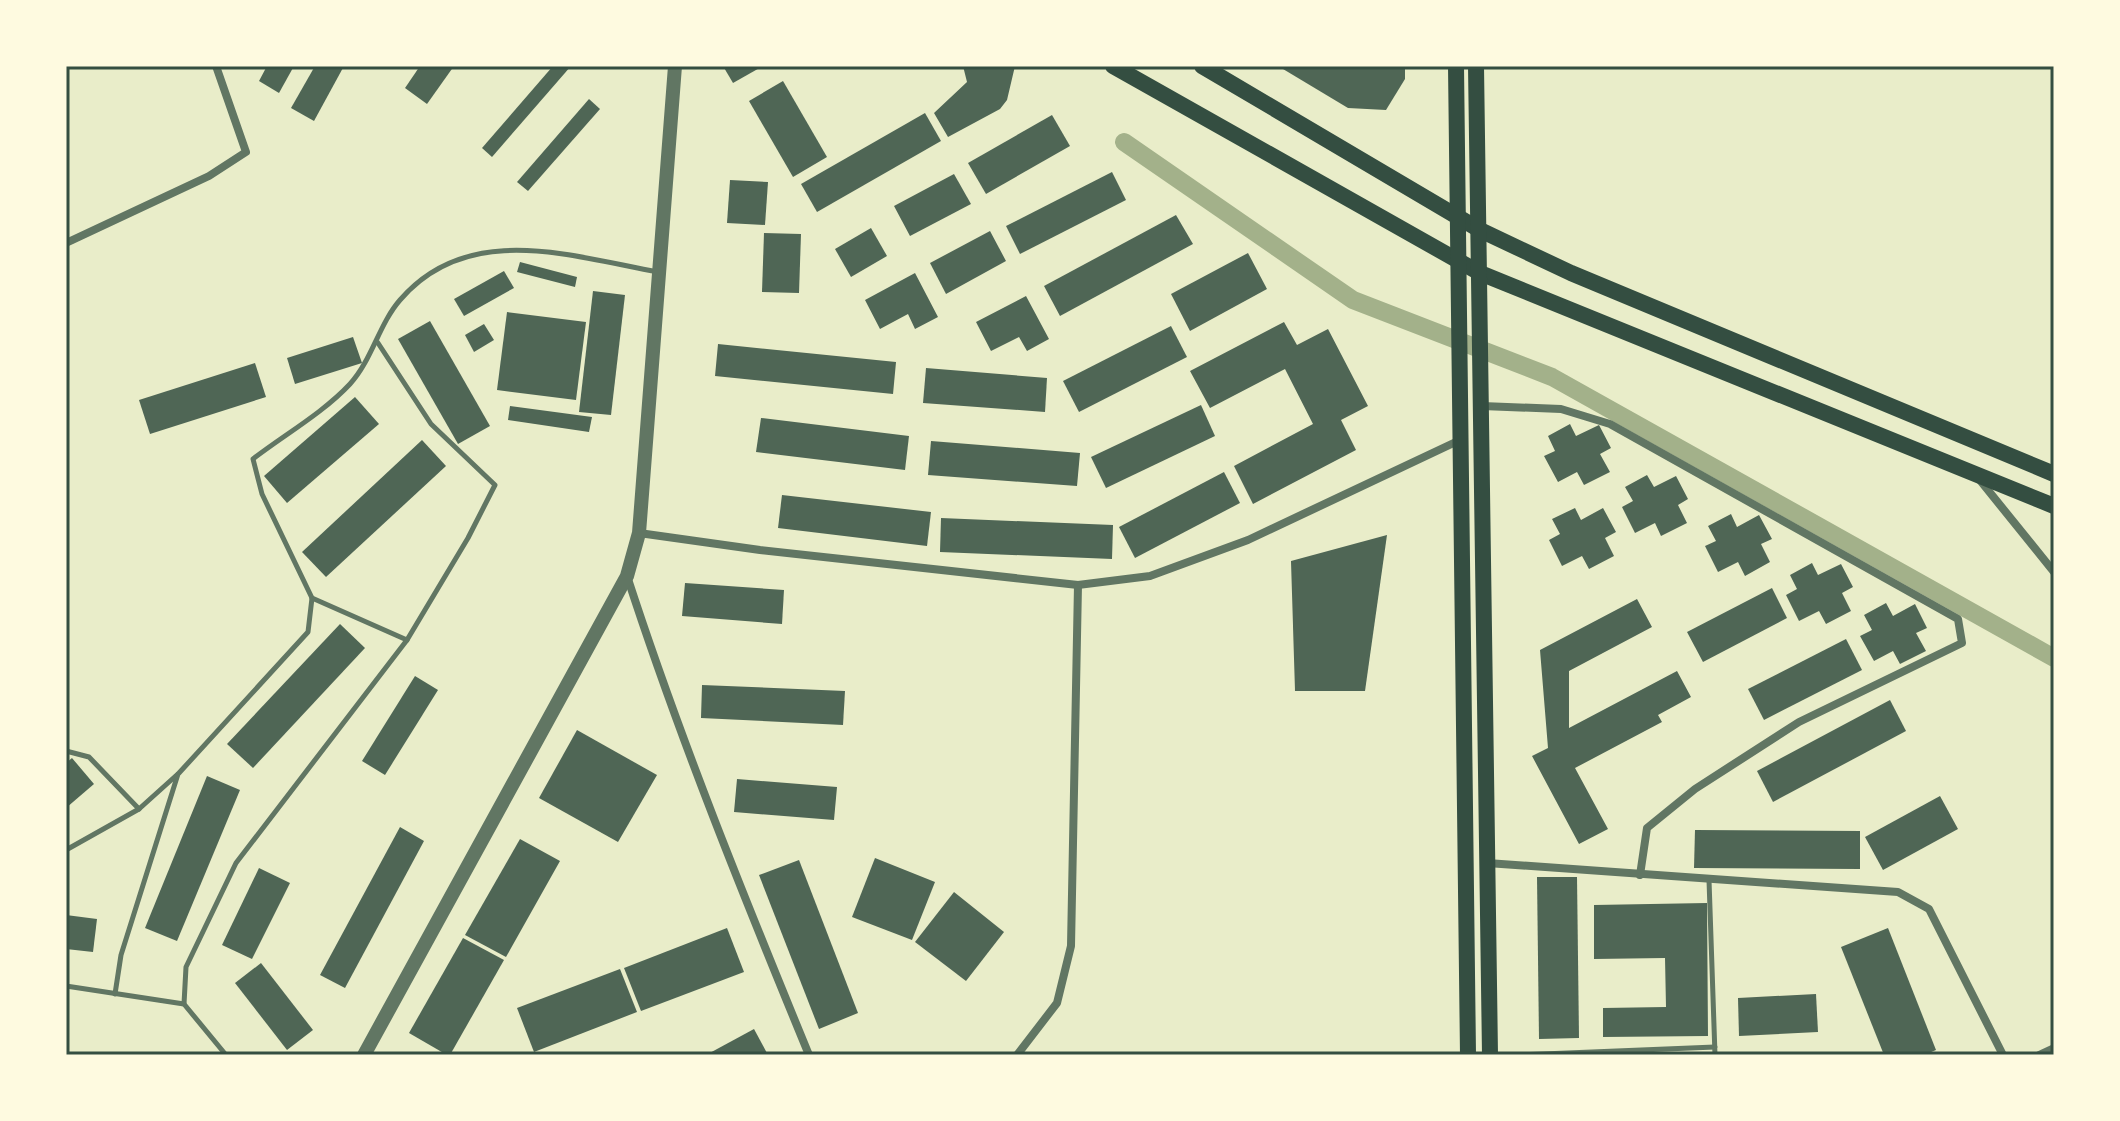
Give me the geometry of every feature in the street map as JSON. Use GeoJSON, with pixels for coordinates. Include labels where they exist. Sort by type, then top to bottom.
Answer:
{"type":"FeatureCollection","features":[{"type":"Feature","properties":{"kind":"main road"},"geometry":{"type":"LineString","coordinates":[[1113,66],[1480,273],[2054,506]]}},
{"type":"Feature","properties":{"kind":"main road"},"geometry":{"type":"LineString","coordinates":[[1202,66],[1480,230],[1571,273],[2054,474]]}},
{"type":"Feature","properties":{"kind":"main road"},"geometry":{"type":"LineString","coordinates":[[1456,66],[1468,1055]]}},
{"type":"Feature","properties":{"kind":"main road"},"geometry":{"type":"LineString","coordinates":[[1476,66],[1490,1055]]}},
{"type":"Feature","properties":{"kind":"street"},"geometry":{"type":"LineString","coordinates":[[66,243],[209,176],[246,152],[216,66]]}},
{"type":"Feature","properties":{"kind":"street"},"geometry":{"type":"LineString","coordinates":[[364,1055],[627,576],[639,533],[675,66]]}},
{"type":"Feature","properties":{"kind":"street"},"geometry":{"type":"LineString","coordinates":[[1481,398],[1561,409],[1610,424],[1958,619],[1962,643],[1799,722],[1683,799],[1647,828],[1640,875]]}},
{"type":"Feature","properties":{"kind":"street"},"geometry":{"type":"LineString","coordinates":[[639,533],[760,550],[1078,585],[1150,576],[1248,540],[1461,440]]}},
{"type":"Feature","properties":{"kind":"street"},"geometry":{"type":"LineString","coordinates":[[1974,473],[2054,572]]}},
{"type":"Feature","properties":{"kind":"street"},"geometry":{"type":"LineString","coordinates":[[627,576],[660,677],[723,846],[809,1055]]}},
{"type":"Feature","properties":{"kind":"street"},"geometry":{"type":"LineString","coordinates":[[1017,1055],[1057,1003],[1071,946],[1078,585]]}},
{"type":"Feature","properties":{"kind":"street"},"geometry":{"type":"LineString","coordinates":[[1486,863],[1898,892],[1929,909],[2003,1055]]}},
{"type":"Feature","properties":{"kind":"street"},"geometry":{"type":"LineString","coordinates":[[2039,1055],[2054,1048]]}},
{"type":"Feature","properties":{"kind":"lane"},"geometry":{"type":"LineString","coordinates":[[66,850],[139,809],[179,773],[308,632],[312,598],[262,494],[253,459],[350,384],[398,303],[427,273],[473,255],[517,247],[659,272]]}},
{"type":"Feature","properties":{"kind":"lane"},"geometry":{"type":"LineString","coordinates":[[184,1004],[186,967],[236,863],[407,640],[468,538],[495,485],[431,424],[377,343]]}},
{"type":"Feature","properties":{"kind":"lane"},"geometry":{"type":"LineString","coordinates":[[312,598],[407,640]]}},
{"type":"Feature","properties":{"kind":"lane"},"geometry":{"type":"LineString","coordinates":[[66,751],[89,757],[139,809]]}},
{"type":"Feature","properties":{"kind":"lane"},"geometry":{"type":"LineString","coordinates":[[115,994],[121,955],[179,773]]}},
{"type":"Feature","properties":{"kind":"lane"},"geometry":{"type":"LineString","coordinates":[[1709,880],[1715,1055]]}},
{"type":"Feature","properties":{"kind":"lane"},"geometry":{"type":"LineString","coordinates":[[66,986],[184,1004],[226,1055]]}},
{"type":"Feature","properties":{"kind":"lane"},"geometry":{"type":"LineString","coordinates":[[1515,1055],[1715,1047]]}},
{"type":"Feature","properties":{"kind":"building"},"geometry":{"type":"Polygon","coordinates":[[[267,66],[294,66],[279,93],[259,81],[267,66]]]}},
{"type":"Feature","properties":{"kind":"building"},"geometry":{"type":"Polygon","coordinates":[[[315,66],[344,66],[314,121],[291,108],[315,66]]]}},
{"type":"Feature","properties":{"kind":"building"},"geometry":{"type":"Polygon","coordinates":[[[420,66],[454,66],[427,104],[405,88],[420,66]]]}},
{"type":"Feature","properties":{"kind":"building"},"geometry":{"type":"Polygon","coordinates":[[[553,66],[571,66],[492,157],[482,148],[553,66]]]}},
{"type":"Feature","properties":{"kind":"building"},"geometry":{"type":"Polygon","coordinates":[[[723,66],[763,66],[733,83],[723,66]]]}},
{"type":"Feature","properties":{"kind":"building"},"geometry":{"type":"Polygon","coordinates":[[[963,66],[1015,66],[1007,100],[1000,109],[948,137],[934,113],[967,82],[963,66]]]}},
{"type":"Feature","properties":{"kind":"building"},"geometry":{"type":"Polygon","coordinates":[[[1278,66],[1405,66],[1405,79],[1386,110],[1348,108],[1278,66]]]}},
{"type":"Feature","properties":{"kind":"building"},"geometry":{"type":"Polygon","coordinates":[[[783,81],[827,157],[793,177],[749,101],[783,81]]]}},
{"type":"Feature","properties":{"kind":"building"},"geometry":{"type":"Polygon","coordinates":[[[589,99],[600,109],[528,191],[517,182],[589,99]]]}},
{"type":"Feature","properties":{"kind":"building"},"geometry":{"type":"Polygon","coordinates":[[[925,113],[941,141],[817,212],[801,184],[925,113]]]}},
{"type":"Feature","properties":{"kind":"building"},"geometry":{"type":"Polygon","coordinates":[[[1052,115],[1070,146],[986,194],[968,163],[1052,115]]]}},
{"type":"Feature","properties":{"kind":"building"},"geometry":{"type":"Polygon","coordinates":[[[1112,172],[1126,200],[1020,254],[1006,226],[1112,172]]]}},
{"type":"Feature","properties":{"kind":"building"},"geometry":{"type":"Polygon","coordinates":[[[954,174],[971,204],[910,236],[894,206],[954,174]]]}},
{"type":"Feature","properties":{"kind":"building"},"geometry":{"type":"Polygon","coordinates":[[[730,180],[768,182],[765,225],[727,223],[730,180]]]}},
{"type":"Feature","properties":{"kind":"building"},"geometry":{"type":"Polygon","coordinates":[[[1176,215],[1193,244],[1060,316],[1044,286],[1176,215]]]}},
{"type":"Feature","properties":{"kind":"building"},"geometry":{"type":"Polygon","coordinates":[[[871,228],[887,256],[851,277],[835,249],[871,228]]]}},
{"type":"Feature","properties":{"kind":"building"},"geometry":{"type":"Polygon","coordinates":[[[990,231],[1006,261],[946,294],[930,263],[990,231]]]}},
{"type":"Feature","properties":{"kind":"building"},"geometry":{"type":"Polygon","coordinates":[[[764,233],[801,234],[799,293],[762,292],[764,233]]]}},
{"type":"Feature","properties":{"kind":"building"},"geometry":{"type":"Polygon","coordinates":[[[1248,253],[1267,289],[1190,331],[1171,294],[1248,253]]]}},
{"type":"Feature","properties":{"kind":"building"},"geometry":{"type":"Polygon","coordinates":[[[520,262],[577,277],[575,287],[517,272],[520,262]]]}},
{"type":"Feature","properties":{"kind":"building"},"geometry":{"type":"Polygon","coordinates":[[[504,271],[514,288],[464,316],[454,299],[504,271]]]}},
{"type":"Feature","properties":{"kind":"building"},"geometry":{"type":"Polygon","coordinates":[[[915,273],[938,317],[915,329],[908,314],[880,329],[865,300],[915,273]]]}},
{"type":"Feature","properties":{"kind":"building"},"geometry":{"type":"Polygon","coordinates":[[[593,291],[625,295],[611,415],[579,412],[593,291]]]}},
{"type":"Feature","properties":{"kind":"building"},"geometry":{"type":"Polygon","coordinates":[[[1026,296],[1049,339],[1027,351],[1019,337],[991,351],[976,322],[1026,296]]]}},
{"type":"Feature","properties":{"kind":"building"},"geometry":{"type":"Polygon","coordinates":[[[507,312],[586,322],[576,400],[497,390],[507,312]]]}},
{"type":"Feature","properties":{"kind":"building"},"geometry":{"type":"Polygon","coordinates":[[[430,321],[490,426],[458,444],[398,339],[430,321]]]}},
{"type":"Feature","properties":{"kind":"building"},"geometry":{"type":"Polygon","coordinates":[[[1284,322],[1297,345],[1328,329],[1368,406],[1341,420],[1356,450],[1253,504],[1234,466],[1313,424],[1285,369],[1210,408],[1190,371],[1284,322]]]}},
{"type":"Feature","properties":{"kind":"building"},"geometry":{"type":"Polygon","coordinates":[[[484,324],[494,340],[474,352],[465,335],[484,324]]]}},
{"type":"Feature","properties":{"kind":"building"},"geometry":{"type":"Polygon","coordinates":[[[1171,326],[1187,357],[1079,412],[1063,381],[1171,326]]]}},
{"type":"Feature","properties":{"kind":"building"},"geometry":{"type":"Polygon","coordinates":[[[353,337],[362,363],[295,384],[287,358],[353,337]]]}},
{"type":"Feature","properties":{"kind":"building"},"geometry":{"type":"Polygon","coordinates":[[[718,344],[896,362],[893,394],[715,376],[718,344]]]}},
{"type":"Feature","properties":{"kind":"building"},"geometry":{"type":"Polygon","coordinates":[[[255,363],[266,397],[150,434],[139,400],[255,363]]]}},
{"type":"Feature","properties":{"kind":"building"},"geometry":{"type":"Polygon","coordinates":[[[926,368],[1047,378],[1045,412],[923,403],[926,368]]]}},
{"type":"Feature","properties":{"kind":"building"},"geometry":{"type":"Polygon","coordinates":[[[355,397],[379,424],[287,503],[264,476],[355,397]]]}},
{"type":"Feature","properties":{"kind":"building"},"geometry":{"type":"Polygon","coordinates":[[[1201,405],[1215,436],[1106,488],[1091,457],[1201,405]]]}},
{"type":"Feature","properties":{"kind":"building"},"geometry":{"type":"Polygon","coordinates":[[[510,406],[592,417],[589,432],[508,420],[510,406]]]}},
{"type":"Feature","properties":{"kind":"building"},"geometry":{"type":"Polygon","coordinates":[[[761,418],[909,436],[905,470],[756,452],[761,418]]]}},
{"type":"Feature","properties":{"kind":"building"},"geometry":{"type":"Polygon","coordinates":[[[1570,424],[1576,436],[1599,425],[1611,448],[1600,454],[1610,472],[1584,485],[1577,472],[1558,482],[1544,456],[1555,451],[1548,436],[1570,424]]]}},
{"type":"Feature","properties":{"kind":"building"},"geometry":{"type":"Polygon","coordinates":[[[422,440],[446,466],[326,577],[302,552],[422,440]]]}},
{"type":"Feature","properties":{"kind":"building"},"geometry":{"type":"Polygon","coordinates":[[[931,441],[1080,453],[1077,486],[928,475],[931,441]]]}},
{"type":"Feature","properties":{"kind":"building"},"geometry":{"type":"Polygon","coordinates":[[[1224,472],[1240,503],[1135,558],[1119,527],[1224,472]]]}},
{"type":"Feature","properties":{"kind":"building"},"geometry":{"type":"Polygon","coordinates":[[[1647,475],[1654,487],[1676,476],[1688,499],[1678,505],[1687,523],[1661,536],[1655,523],[1635,533],[1622,507],[1633,501],[1625,487],[1647,475]]]}},
{"type":"Feature","properties":{"kind":"building"},"geometry":{"type":"Polygon","coordinates":[[[782,495],[931,512],[927,546],[778,528],[782,495]]]}},
{"type":"Feature","properties":{"kind":"building"},"geometry":{"type":"Polygon","coordinates":[[[1575,508],[1581,520],[1603,508],[1616,532],[1605,538],[1614,556],[1589,569],[1582,556],[1562,566],[1549,540],[1560,534],[1552,519],[1575,508]]]}},
{"type":"Feature","properties":{"kind":"building"},"geometry":{"type":"Polygon","coordinates":[[[1731,514],[1737,527],[1759,515],[1772,539],[1761,544],[1770,562],[1745,576],[1738,562],[1718,572],[1705,546],[1716,541],[1708,526],[1731,514]]]}},
{"type":"Feature","properties":{"kind":"building"},"geometry":{"type":"Polygon","coordinates":[[[941,518],[1113,525],[1112,559],[940,552],[941,518]]]}},
{"type":"Feature","properties":{"kind":"building"},"geometry":{"type":"Polygon","coordinates":[[[1387,535],[1365,691],[1295,691],[1291,561],[1387,535]]]}},
{"type":"Feature","properties":{"kind":"building"},"geometry":{"type":"Polygon","coordinates":[[[1812,563],[1818,575],[1841,564],[1853,587],[1842,593],[1851,611],[1826,624],[1819,611],[1799,621],[1786,595],[1797,589],[1790,575],[1812,563]]]}},
{"type":"Feature","properties":{"kind":"building"},"geometry":{"type":"Polygon","coordinates":[[[685,583],[784,590],[782,624],[682,616],[685,583]]]}},
{"type":"Feature","properties":{"kind":"building"},"geometry":{"type":"Polygon","coordinates":[[[1772,588],[1787,618],[1703,662],[1687,632],[1772,588]]]}},
{"type":"Feature","properties":{"kind":"building"},"geometry":{"type":"Polygon","coordinates":[[[1637,599],[1652,627],[1569,671],[1569,728],[1677,671],[1691,697],[1658,715],[1662,722],[1575,768],[1608,829],[1579,844],[1532,756],[1548,748],[1540,650],[1637,599]]]}},
{"type":"Feature","properties":{"kind":"building"},"geometry":{"type":"Polygon","coordinates":[[[1886,603],[1893,616],[1915,604],[1927,628],[1916,633],[1926,651],[1900,664],[1893,651],[1874,661],[1860,636],[1872,630],[1864,615],[1886,603]]]}},
{"type":"Feature","properties":{"kind":"building"},"geometry":{"type":"Polygon","coordinates":[[[340,624],[365,648],[253,768],[227,744],[340,624]]]}},
{"type":"Feature","properties":{"kind":"building"},"geometry":{"type":"Polygon","coordinates":[[[1846,639],[1862,670],[1764,720],[1748,689],[1846,639]]]}},
{"type":"Feature","properties":{"kind":"building"},"geometry":{"type":"Polygon","coordinates":[[[415,676],[438,690],[385,775],[362,761],[415,676]]]}},
{"type":"Feature","properties":{"kind":"building"},"geometry":{"type":"Polygon","coordinates":[[[702,685],[845,691],[843,725],[701,718],[702,685]]]}},
{"type":"Feature","properties":{"kind":"building"},"geometry":{"type":"Polygon","coordinates":[[[1890,700],[1906,731],[1773,802],[1757,771],[1890,700]]]}},
{"type":"Feature","properties":{"kind":"building"},"geometry":{"type":"Polygon","coordinates":[[[577,730],[657,775],[618,842],[539,798],[577,730]]]}},
{"type":"Feature","properties":{"kind":"building"},"geometry":{"type":"Polygon","coordinates":[[[72,758],[94,784],[66,808],[66,763],[72,758]]]}},
{"type":"Feature","properties":{"kind":"building"},"geometry":{"type":"Polygon","coordinates":[[[207,776],[240,790],[177,941],[145,928],[207,776]]]}},
{"type":"Feature","properties":{"kind":"building"},"geometry":{"type":"Polygon","coordinates":[[[737,779],[837,787],[834,820],[734,812],[737,779]]]}},
{"type":"Feature","properties":{"kind":"building"},"geometry":{"type":"Polygon","coordinates":[[[1940,796],[1958,829],[1883,870],[1865,837],[1940,796]]]}},
{"type":"Feature","properties":{"kind":"building"},"geometry":{"type":"Polygon","coordinates":[[[400,827],[424,841],[345,988],[320,975],[400,827]]]}},
{"type":"Feature","properties":{"kind":"building"},"geometry":{"type":"Polygon","coordinates":[[[1695,830],[1860,831],[1860,869],[1694,868],[1695,830]]]}},
{"type":"Feature","properties":{"kind":"building"},"geometry":{"type":"Polygon","coordinates":[[[520,839],[560,861],[506,957],[465,935],[520,839]]]}},
{"type":"Feature","properties":{"kind":"building"},"geometry":{"type":"Polygon","coordinates":[[[875,858],[935,882],[912,940],[852,917],[875,858]]]}},
{"type":"Feature","properties":{"kind":"building"},"geometry":{"type":"Polygon","coordinates":[[[799,860],[858,1013],[819,1029],[759,875],[799,860]]]}},
{"type":"Feature","properties":{"kind":"building"},"geometry":{"type":"Polygon","coordinates":[[[259,868],[290,883],[252,959],[222,945],[259,868]]]}},
{"type":"Feature","properties":{"kind":"building"},"geometry":{"type":"Polygon","coordinates":[[[1537,877],[1577,877],[1579,1038],[1539,1039],[1537,877]]]}},
{"type":"Feature","properties":{"kind":"building"},"geometry":{"type":"Polygon","coordinates":[[[954,892],[1004,932],[966,981],[915,942],[954,892]]]}},
{"type":"Feature","properties":{"kind":"building"},"geometry":{"type":"Polygon","coordinates":[[[1707,903],[1708,1036],[1603,1037],[1603,1008],[1666,1007],[1665,958],[1594,959],[1594,905],[1707,903]]]}},
{"type":"Feature","properties":{"kind":"building"},"geometry":{"type":"Polygon","coordinates":[[[66,915],[97,919],[93,952],[66,949],[66,915]]]}},
{"type":"Feature","properties":{"kind":"building"},"geometry":{"type":"Polygon","coordinates":[[[727,928],[744,972],[641,1011],[624,968],[727,928]]]}},
{"type":"Feature","properties":{"kind":"building"},"geometry":{"type":"Polygon","coordinates":[[[1888,928],[1936,1050],[1924,1055],[1884,1055],[1841,947],[1888,928]]]}},
{"type":"Feature","properties":{"kind":"building"},"geometry":{"type":"Polygon","coordinates":[[[463,938],[504,960],[450,1055],[447,1055],[409,1033],[463,938]]]}},
{"type":"Feature","properties":{"kind":"building"},"geometry":{"type":"Polygon","coordinates":[[[261,963],[313,1030],[287,1050],[235,983],[261,963]]]}},
{"type":"Feature","properties":{"kind":"building"},"geometry":{"type":"Polygon","coordinates":[[[620,969],[637,1012],[534,1052],[517,1008],[620,969]]]}},
{"type":"Feature","properties":{"kind":"building"},"geometry":{"type":"Polygon","coordinates":[[[1816,994],[1818,1032],[1739,1036],[1738,998],[1816,994]]]}},
{"type":"Feature","properties":{"kind":"building"},"geometry":{"type":"Polygon","coordinates":[[[754,1029],[768,1055],[706,1055],[754,1029]]]}},
{"type":"Feature","properties":{"kind":"waterway"},"geometry":{"type":"LineString","coordinates":[[1124,142],[1353,300],[1552,377],[2054,658]]}}]}
